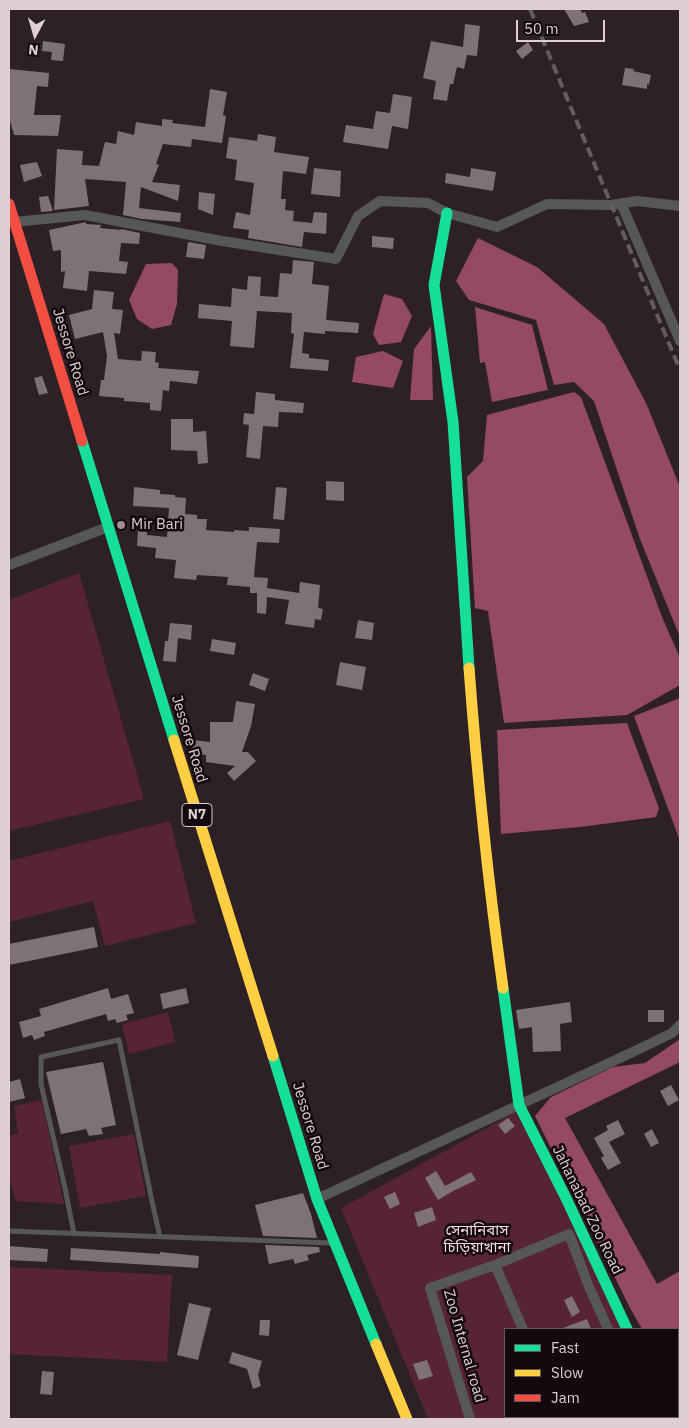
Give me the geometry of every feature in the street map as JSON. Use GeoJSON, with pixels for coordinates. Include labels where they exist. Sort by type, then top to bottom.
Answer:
{"type":"FeatureCollection","features":[{"type":"Feature","properties":{"kind":"main road","name":"Jessore Road"},"geometry":{"type":"LineString","coordinates":[[9,204],[317,1199],[407,1419]]}},
{"type":"Feature","properties":{"kind":"main road","name":"Jahanabad Zoo Road"},"geometry":{"type":"LineString","coordinates":[[446,213],[434,285],[452,422],[460,557],[478,776],[494,922],[519,1105],[566,1198],[627,1328]]}},
{"type":"Feature","properties":{"kind":"street"},"geometry":{"type":"LineString","coordinates":[[14,222],[85,216],[222,242],[336,259],[358,216],[380,201],[428,203],[446,213],[497,227],[547,204],[611,205],[636,201],[680,206]]}},
{"type":"Feature","properties":{"kind":"street"},"geometry":{"type":"LineString","coordinates":[[621,203],[680,341]]}},
{"type":"Feature","properties":{"kind":"street"},"geometry":{"type":"LineString","coordinates":[[9,564],[108,527]]}},
{"type":"Feature","properties":{"kind":"street"},"geometry":{"type":"LineString","coordinates":[[317,1199],[672,1033],[680,1025]]}},
{"type":"Feature","properties":{"kind":"street","name":"Zoo Internal road"},"geometry":{"type":"LineString","coordinates":[[470,1419],[430,1288],[495,1265],[569,1234],[589,1287],[608,1328]]}},
{"type":"Feature","properties":{"kind":"street"},"geometry":{"type":"LineString","coordinates":[[495,1265],[524,1328]]}},
{"type":"Feature","properties":{"kind":"lane"},"geometry":{"type":"LineString","coordinates":[[74,1234],[41,1084],[41,1057],[119,1040],[160,1236]]}},
{"type":"Feature","properties":{"kind":"lane"},"geometry":{"type":"LineString","coordinates":[[9,1231],[335,1244]]}},
{"type":"Feature","properties":{"kind":"green space"},"geometry":{"type":"Polygon","coordinates":[[[79,573],[144,799],[9,831],[9,600],[79,573]]]}},
{"type":"Feature","properties":{"kind":"green space"},"geometry":{"type":"Polygon","coordinates":[[[170,821],[196,923],[105,946],[93,901],[9,922],[9,861],[170,821]]]}},
{"type":"Feature","properties":{"kind":"green space"},"geometry":{"type":"Polygon","coordinates":[[[168,1012],[175,1042],[129,1054],[122,1024],[168,1012]]]}},
{"type":"Feature","properties":{"kind":"green space"},"geometry":{"type":"Polygon","coordinates":[[[42,1100],[64,1204],[16,1201],[9,1177],[9,1136],[18,1133],[14,1106],[42,1100]]]}},
{"type":"Feature","properties":{"kind":"green space","name":"সেনানিবাস চিড়িয়াখানা"},"geometry":{"type":"Polygon","coordinates":[[[516,1112],[630,1328],[504,1328],[504,1418],[678,1419],[428,1419],[341,1208],[516,1112]]]}},
{"type":"Feature","properties":{"kind":"green space"},"geometry":{"type":"Polygon","coordinates":[[[134,1134],[146,1196],[80,1208],[69,1146],[134,1134]]]}},
{"type":"Feature","properties":{"kind":"green space"},"geometry":{"type":"Polygon","coordinates":[[[9,1267],[172,1275],[167,1362],[9,1354],[9,1267]]]}},
{"type":"Feature","properties":{"kind":"shaded area"},"geometry":{"type":"Polygon","coordinates":[[[478,238],[537,267],[604,324],[646,403],[680,487],[680,637],[640,539],[594,401],[574,382],[554,385],[536,320],[469,300],[456,281],[478,238]]]}},
{"type":"Feature","properties":{"kind":"shaded area"},"geometry":{"type":"Polygon","coordinates":[[[172,263],[178,270],[177,304],[171,325],[152,329],[137,319],[129,300],[146,264],[172,263]]]}},
{"type":"Feature","properties":{"kind":"shaded area"},"geometry":{"type":"Polygon","coordinates":[[[384,294],[402,299],[412,316],[401,342],[379,345],[373,334],[384,294]]]}},
{"type":"Feature","properties":{"kind":"shaded area"},"geometry":{"type":"Polygon","coordinates":[[[475,307],[532,325],[548,390],[492,402],[485,362],[480,363],[475,307]]]}},
{"type":"Feature","properties":{"kind":"shaded area"},"geometry":{"type":"Polygon","coordinates":[[[431,326],[433,400],[410,400],[414,349],[431,326]]]}},
{"type":"Feature","properties":{"kind":"shaded area"},"geometry":{"type":"Polygon","coordinates":[[[383,351],[403,361],[393,388],[352,382],[356,357],[383,351]]]}},
{"type":"Feature","properties":{"kind":"shaded area"},"geometry":{"type":"Polygon","coordinates":[[[574,392],[581,397],[662,617],[680,658],[680,685],[627,715],[504,723],[488,611],[475,608],[467,477],[483,461],[487,415],[574,392]]]}},
{"type":"Feature","properties":{"kind":"shaded area"},"geometry":{"type":"Polygon","coordinates":[[[680,698],[680,841],[634,716],[680,698]]]}},
{"type":"Feature","properties":{"kind":"shaded area"},"geometry":{"type":"Polygon","coordinates":[[[627,723],[659,808],[656,817],[580,827],[501,834],[497,730],[627,723]]]}},
{"type":"Feature","properties":{"kind":"shaded area"},"geometry":{"type":"Polygon","coordinates":[[[680,1039],[680,1062],[565,1118],[657,1284],[680,1271],[680,1397],[679,1328],[641,1328],[535,1116],[551,1097],[613,1067],[645,1063],[680,1039]]]}},
{"type":"Feature","properties":{"kind":"building"},"geometry":{"type":"Polygon","coordinates":[[[564,9],[580,9],[582,13],[585,12],[589,22],[574,26],[564,9]]]}},
{"type":"Feature","properties":{"kind":"building"},"geometry":{"type":"Polygon","coordinates":[[[465,24],[480,26],[477,56],[467,55],[464,69],[457,67],[453,84],[450,84],[447,101],[433,99],[436,81],[423,78],[431,41],[463,47],[465,24]]]}},
{"type":"Feature","properties":{"kind":"building"},"geometry":{"type":"Polygon","coordinates":[[[43,41],[65,44],[63,61],[51,60],[52,52],[42,51],[43,41]]]}},
{"type":"Feature","properties":{"kind":"building"},"geometry":{"type":"Polygon","coordinates":[[[528,42],[533,50],[522,59],[516,51],[528,42]]]}},
{"type":"Feature","properties":{"kind":"building"},"geometry":{"type":"Polygon","coordinates":[[[625,68],[651,75],[647,89],[622,85],[625,68]]]}},
{"type":"Feature","properties":{"kind":"building"},"geometry":{"type":"Polygon","coordinates":[[[9,69],[49,73],[48,87],[37,86],[34,115],[61,115],[58,136],[14,135],[9,117],[9,69]]]}},
{"type":"Feature","properties":{"kind":"building"},"geometry":{"type":"Polygon","coordinates":[[[210,89],[227,92],[223,115],[226,116],[222,143],[192,139],[191,147],[163,144],[156,164],[159,165],[152,182],[180,185],[178,201],[141,187],[139,208],[181,213],[180,222],[142,219],[123,215],[126,182],[85,179],[89,206],[54,210],[57,149],[83,151],[82,165],[99,166],[105,142],[116,144],[118,131],[134,135],[136,122],[162,126],[162,119],[173,120],[172,123],[205,127],[210,89]]]}},
{"type":"Feature","properties":{"kind":"building"},"geometry":{"type":"Polygon","coordinates":[[[393,94],[412,97],[408,129],[392,126],[388,149],[343,142],[346,125],[373,129],[376,111],[390,113],[393,94]]]}},
{"type":"Feature","properties":{"kind":"building"},"geometry":{"type":"Polygon","coordinates":[[[258,134],[276,137],[274,152],[309,157],[306,174],[283,171],[281,199],[286,199],[285,210],[294,211],[293,221],[312,223],[314,212],[327,213],[326,234],[304,232],[302,247],[248,238],[249,230],[233,228],[236,212],[250,215],[254,183],[235,180],[237,160],[226,158],[229,137],[257,141],[258,134]]]}},
{"type":"Feature","properties":{"kind":"building"},"geometry":{"type":"Polygon","coordinates":[[[37,162],[42,176],[24,182],[20,165],[37,162]]]}},
{"type":"Feature","properties":{"kind":"building"},"geometry":{"type":"Polygon","coordinates":[[[314,168],[341,171],[340,197],[311,194],[314,168]]]}},
{"type":"Feature","properties":{"kind":"building"},"geometry":{"type":"Polygon","coordinates":[[[471,168],[496,172],[493,191],[445,183],[446,173],[470,177],[471,168]]]}},
{"type":"Feature","properties":{"kind":"building"},"geometry":{"type":"Polygon","coordinates":[[[199,192],[215,194],[213,215],[198,209],[199,192]]]}},
{"type":"Feature","properties":{"kind":"building"},"geometry":{"type":"Polygon","coordinates":[[[48,196],[53,211],[41,212],[39,197],[48,196]]]}},
{"type":"Feature","properties":{"kind":"building"},"geometry":{"type":"Polygon","coordinates":[[[86,222],[86,224],[101,225],[100,228],[121,229],[140,233],[139,244],[121,243],[119,261],[128,262],[126,274],[89,271],[87,291],[63,288],[65,271],[61,272],[61,250],[53,251],[49,230],[86,222]]]}},
{"type":"Feature","properties":{"kind":"building"},"geometry":{"type":"Polygon","coordinates":[[[372,236],[394,238],[393,249],[372,247],[372,236]]]}},
{"type":"Feature","properties":{"kind":"building"},"geometry":{"type":"Polygon","coordinates":[[[188,242],[206,245],[204,259],[186,257],[188,242]]]}},
{"type":"Feature","properties":{"kind":"building"},"geometry":{"type":"Polygon","coordinates":[[[293,260],[314,262],[312,284],[329,286],[326,320],[359,323],[358,333],[325,331],[325,334],[304,332],[302,353],[309,354],[309,358],[329,360],[328,371],[290,368],[294,334],[291,333],[292,313],[257,311],[254,348],[230,346],[232,321],[198,318],[199,304],[231,307],[232,288],[247,290],[248,276],[261,277],[260,296],[278,297],[280,273],[292,274],[293,260]]]}},
{"type":"Feature","properties":{"kind":"building"},"geometry":{"type":"Polygon","coordinates":[[[94,290],[114,292],[112,309],[123,310],[120,334],[114,333],[118,359],[141,361],[142,351],[156,352],[155,362],[159,363],[158,368],[199,371],[197,384],[170,381],[169,391],[163,390],[161,411],[150,410],[150,403],[124,401],[124,398],[99,396],[101,380],[104,380],[107,356],[103,332],[75,339],[69,315],[92,309],[94,290]]]}},
{"type":"Feature","properties":{"kind":"building"},"geometry":{"type":"Polygon","coordinates":[[[42,376],[48,393],[39,395],[34,378],[42,376]]]}},
{"type":"Feature","properties":{"kind":"building"},"geometry":{"type":"Polygon","coordinates":[[[256,392],[275,394],[275,400],[304,403],[303,413],[279,412],[278,427],[263,426],[260,459],[246,457],[249,425],[243,424],[244,413],[254,414],[256,392]]]}},
{"type":"Feature","properties":{"kind":"building"},"geometry":{"type":"Polygon","coordinates":[[[171,419],[193,419],[193,432],[206,431],[208,463],[198,464],[197,451],[171,450],[171,419]]]}},
{"type":"Feature","properties":{"kind":"building"},"geometry":{"type":"Polygon","coordinates":[[[326,481],[344,482],[344,501],[326,500],[326,481]]]}},
{"type":"Feature","properties":{"kind":"building"},"geometry":{"type":"Polygon","coordinates":[[[134,487],[160,490],[160,494],[186,498],[185,514],[197,515],[197,519],[207,519],[206,530],[249,531],[249,527],[280,529],[279,543],[257,542],[254,577],[268,578],[267,588],[299,593],[300,582],[320,585],[318,608],[323,609],[321,620],[315,619],[314,628],[285,624],[289,600],[267,597],[266,614],[257,613],[257,593],[250,593],[250,587],[227,585],[228,577],[197,575],[196,580],[174,578],[176,560],[155,558],[156,548],[137,546],[138,531],[147,532],[147,535],[167,537],[169,508],[133,506],[134,487]]]}},
{"type":"Feature","properties":{"kind":"building"},"geometry":{"type":"Polygon","coordinates":[[[276,487],[287,488],[284,520],[273,519],[276,487]]]}},
{"type":"Feature","properties":{"kind":"building"},"geometry":{"type":"Polygon","coordinates":[[[358,620],[374,623],[372,640],[355,638],[358,620]]]}},
{"type":"Feature","properties":{"kind":"building"},"geometry":{"type":"Polygon","coordinates":[[[170,623],[192,625],[191,640],[178,638],[176,662],[163,661],[165,641],[168,641],[170,623]]]}},
{"type":"Feature","properties":{"kind":"building"},"geometry":{"type":"Polygon","coordinates":[[[212,639],[236,643],[234,655],[210,651],[212,639]]]}},
{"type":"Feature","properties":{"kind":"building"},"geometry":{"type":"Polygon","coordinates":[[[340,662],[366,667],[362,690],[336,685],[340,662]]]}},
{"type":"Feature","properties":{"kind":"building"},"geometry":{"type":"Polygon","coordinates":[[[253,673],[269,679],[265,691],[249,685],[253,673]]]}},
{"type":"Feature","properties":{"kind":"building"},"geometry":{"type":"Polygon","coordinates":[[[236,701],[255,704],[251,726],[242,752],[248,752],[256,761],[234,781],[227,773],[235,766],[206,762],[206,755],[192,754],[193,740],[210,742],[210,722],[233,722],[236,701]]]}},
{"type":"Feature","properties":{"kind":"building"},"geometry":{"type":"Polygon","coordinates":[[[94,927],[98,947],[9,965],[9,944],[94,927]]]}},
{"type":"Feature","properties":{"kind":"building"},"geometry":{"type":"Polygon","coordinates":[[[108,988],[111,999],[128,994],[134,1013],[126,1015],[128,1020],[117,1023],[115,1019],[108,1021],[106,1014],[44,1032],[45,1036],[34,1040],[32,1035],[23,1038],[19,1022],[41,1016],[39,1009],[108,988]]]}},
{"type":"Feature","properties":{"kind":"building"},"geometry":{"type":"Polygon","coordinates":[[[186,988],[189,1003],[163,1009],[160,994],[186,988]]]}},
{"type":"Feature","properties":{"kind":"building"},"geometry":{"type":"Polygon","coordinates":[[[570,1002],[572,1022],[560,1024],[561,1051],[533,1052],[532,1027],[519,1029],[516,1010],[570,1002]]]}},
{"type":"Feature","properties":{"kind":"building"},"geometry":{"type":"Polygon","coordinates":[[[648,1010],[664,1010],[664,1022],[648,1022],[648,1010]]]}},
{"type":"Feature","properties":{"kind":"building"},"geometry":{"type":"Polygon","coordinates":[[[103,1062],[116,1125],[101,1128],[103,1134],[89,1136],[86,1129],[61,1134],[46,1072],[103,1062]]]}},
{"type":"Feature","properties":{"kind":"building"},"geometry":{"type":"Polygon","coordinates":[[[20,1079],[25,1098],[9,1102],[9,1082],[20,1079]]]}},
{"type":"Feature","properties":{"kind":"building"},"geometry":{"type":"Polygon","coordinates":[[[671,1085],[679,1100],[668,1106],[660,1091],[671,1085]]]}},
{"type":"Feature","properties":{"kind":"building"},"geometry":{"type":"Polygon","coordinates":[[[508,1118],[515,1126],[505,1134],[498,1125],[508,1118]]]}},
{"type":"Feature","properties":{"kind":"building"},"geometry":{"type":"Polygon","coordinates":[[[618,1120],[625,1134],[609,1142],[621,1163],[608,1170],[601,1158],[604,1156],[594,1138],[608,1130],[606,1126],[618,1120]]]}},
{"type":"Feature","properties":{"kind":"building"},"geometry":{"type":"Polygon","coordinates":[[[652,1129],[659,1143],[651,1147],[644,1134],[652,1129]]]}},
{"type":"Feature","properties":{"kind":"building"},"geometry":{"type":"Polygon","coordinates":[[[436,1171],[445,1186],[471,1172],[476,1180],[438,1200],[425,1178],[436,1171]]]}},
{"type":"Feature","properties":{"kind":"building"},"geometry":{"type":"Polygon","coordinates":[[[395,1192],[400,1204],[390,1209],[384,1197],[395,1192]]]}},
{"type":"Feature","properties":{"kind":"building"},"geometry":{"type":"Polygon","coordinates":[[[303,1193],[317,1238],[263,1236],[255,1205],[303,1193]]]}},
{"type":"Feature","properties":{"kind":"building"},"geometry":{"type":"Polygon","coordinates":[[[432,1207],[436,1220],[418,1227],[414,1213],[432,1207]]]}},
{"type":"Feature","properties":{"kind":"building"},"geometry":{"type":"Polygon","coordinates":[[[265,1245],[319,1247],[320,1252],[307,1255],[309,1260],[295,1264],[293,1259],[269,1264],[265,1245]]]}},
{"type":"Feature","properties":{"kind":"building"},"geometry":{"type":"Polygon","coordinates":[[[9,1246],[48,1249],[47,1262],[9,1260],[9,1246]]]}},
{"type":"Feature","properties":{"kind":"building"},"geometry":{"type":"Polygon","coordinates":[[[71,1248],[160,1254],[160,1252],[199,1256],[198,1268],[70,1260],[71,1248]]]}},
{"type":"Feature","properties":{"kind":"building"},"geometry":{"type":"Polygon","coordinates":[[[572,1296],[580,1312],[572,1317],[564,1300],[572,1296]]]}},
{"type":"Feature","properties":{"kind":"building"},"geometry":{"type":"Polygon","coordinates":[[[189,1303],[211,1308],[198,1360],[177,1355],[189,1303]]]}},
{"type":"Feature","properties":{"kind":"building"},"geometry":{"type":"Polygon","coordinates":[[[587,1319],[591,1328],[563,1328],[587,1319]]]}},
{"type":"Feature","properties":{"kind":"building"},"geometry":{"type":"Polygon","coordinates":[[[260,1320],[270,1320],[269,1336],[259,1335],[260,1320]]]}},
{"type":"Feature","properties":{"kind":"building"},"geometry":{"type":"Polygon","coordinates":[[[232,1352],[262,1361],[258,1375],[261,1386],[253,1389],[247,1369],[229,1363],[232,1352]]]}},
{"type":"Feature","properties":{"kind":"building"},"geometry":{"type":"Polygon","coordinates":[[[427,1360],[433,1376],[419,1380],[413,1364],[427,1360]]]}},
{"type":"Feature","properties":{"kind":"building"},"geometry":{"type":"Polygon","coordinates":[[[42,1371],[54,1372],[52,1395],[40,1394],[42,1371]]]}},
{"type":"Feature","properties":{"kind":"railway"},"geometry":{"type":"LineString","coordinates":[[530,9],[680,370]]}},
{"type":"Feature","properties":{"kind":"traffic: fast"},"geometry":{"type":"LineString","coordinates":[[447,213],[434,285],[453,422],[469,668]]}},
{"type":"Feature","properties":{"kind":"traffic: fast"},"geometry":{"type":"LineString","coordinates":[[82,441],[174,740]]}},
{"type":"Feature","properties":{"kind":"traffic: fast"},"geometry":{"type":"LineString","coordinates":[[503,988],[519,1105],[566,1198],[627,1328]]}},
{"type":"Feature","properties":{"kind":"traffic: fast"},"geometry":{"type":"LineString","coordinates":[[273,1056],[317,1199],[376,1344]]}},
{"type":"Feature","properties":{"kind":"traffic: slow"},"geometry":{"type":"LineString","coordinates":[[469,668],[483,828],[503,988]]}},
{"type":"Feature","properties":{"kind":"traffic: slow"},"geometry":{"type":"LineString","coordinates":[[174,740],[273,1056]]}},
{"type":"Feature","properties":{"kind":"traffic: slow"},"geometry":{"type":"LineString","coordinates":[[376,1344],[407,1419]]}},
{"type":"Feature","properties":{"kind":"traffic: jam"},"geometry":{"type":"LineString","coordinates":[[9,204],[82,441]]}},
{"type":"Feature","properties":{"kind":"place","name":"Mir Bari"},"geometry":{"type":"Point","coordinates":[121,525]}}]}
